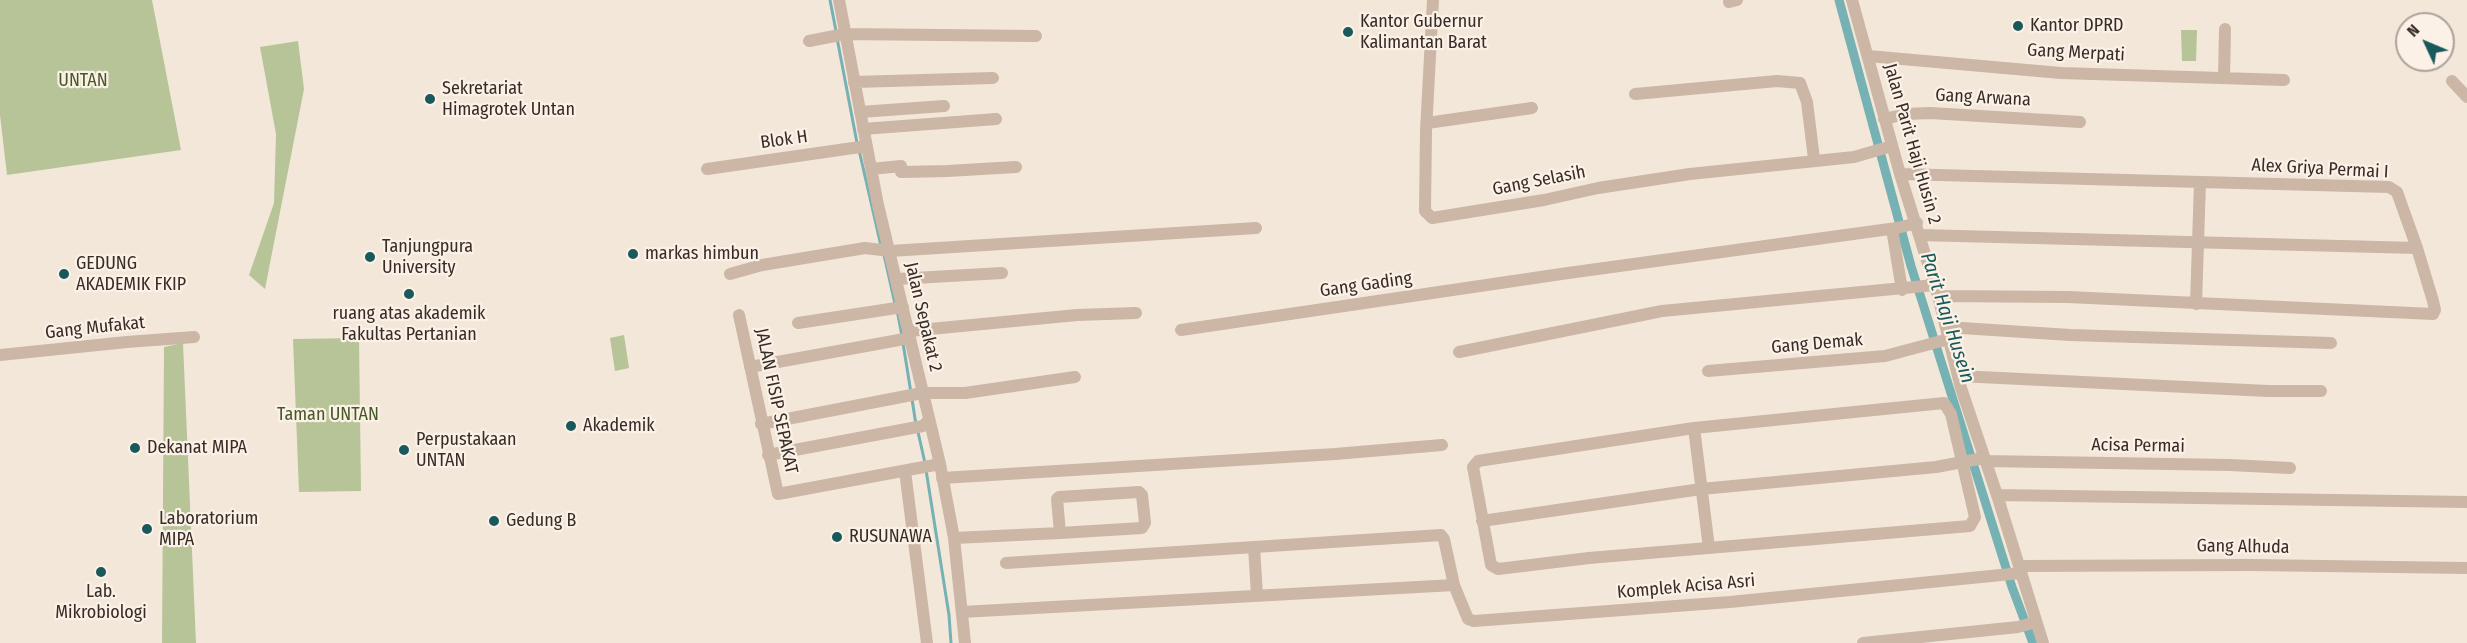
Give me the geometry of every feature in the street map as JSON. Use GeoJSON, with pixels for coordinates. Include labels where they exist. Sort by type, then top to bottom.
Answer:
{"type":"FeatureCollection","features":[{"type":"Feature","properties":{"kind":"street","name":"Jalan Sepakat 2"},"geometry":{"type":"LineString","coordinates":[[839,0],[836,32],[854,82],[863,129],[860,147],[871,169],[881,250],[897,279],[897,307],[919,394],[921,425],[931,466],[942,478],[954,538],[965,643]]}},
{"type":"Feature","properties":{"kind":"street","name":"Gang Selasih"},"geometry":{"type":"LineString","coordinates":[[1433,0],[1425,211],[1432,218],[1621,184],[1814,159],[1854,157],[1889,147]]}},
{"type":"Feature","properties":{"kind":"street","name":"Jalan Parit Haji Husin 2"},"geometry":{"type":"LineString","coordinates":[[1852,0],[1884,119],[1889,147],[1900,174],[1907,228],[1946,336],[1983,460],[1997,495],[2034,623],[2043,643]]}},
{"type":"Feature","properties":{"kind":"street"},"geometry":{"type":"LineString","coordinates":[[2224,78],[2225,29]]}},
{"type":"Feature","properties":{"kind":"street"},"geometry":{"type":"LineString","coordinates":[[808,40],[836,32],[1036,36]]}},
{"type":"Feature","properties":{"kind":"street","name":"Gang Merpati"},"geometry":{"type":"LineString","coordinates":[[1868,56],[2061,72],[2284,80]]}},
{"type":"Feature","properties":{"kind":"street"},"geometry":{"type":"LineString","coordinates":[[854,82],[993,78]]}},
{"type":"Feature","properties":{"kind":"street"},"geometry":{"type":"LineString","coordinates":[[1635,94],[1777,81],[1800,83],[1807,102],[1814,159]]}},
{"type":"Feature","properties":{"kind":"street"},"geometry":{"type":"LineString","coordinates":[[2452,81],[2467,97]]}},
{"type":"Feature","properties":{"kind":"street"},"geometry":{"type":"LineString","coordinates":[[860,112],[944,106]]}},
{"type":"Feature","properties":{"kind":"street"},"geometry":{"type":"LineString","coordinates":[[1427,123],[1532,108]]}},
{"type":"Feature","properties":{"kind":"street","name":"Gang Arwana"},"geometry":{"type":"LineString","coordinates":[[1884,119],[1906,114],[1930,113],[2080,122]]}},
{"type":"Feature","properties":{"kind":"street"},"geometry":{"type":"LineString","coordinates":[[863,129],[996,119]]}},
{"type":"Feature","properties":{"kind":"street","name":"Blok H"},"geometry":{"type":"LineString","coordinates":[[707,169],[860,147]]}},
{"type":"Feature","properties":{"kind":"street"},"geometry":{"type":"LineString","coordinates":[[871,169],[901,166],[901,172],[913,172],[1016,167]]}},
{"type":"Feature","properties":{"kind":"street","name":"Alex Griya Permai I"},"geometry":{"type":"LineString","coordinates":[[1900,174],[2389,187],[2397,192],[2417,248],[2435,310],[2433,315],[2196,304]]}},
{"type":"Feature","properties":{"kind":"street"},"geometry":{"type":"LineString","coordinates":[[1459,352],[1662,311],[1902,290],[1929,289],[2196,304],[2200,182]]}},
{"type":"Feature","properties":{"kind":"street"},"geometry":{"type":"LineString","coordinates":[[730,274],[762,265],[865,248],[881,250],[1256,228]]}},
{"type":"Feature","properties":{"kind":"street"},"geometry":{"type":"LineString","coordinates":[[1902,290],[1907,228],[2198,243],[2417,248]]}},
{"type":"Feature","properties":{"kind":"street","name":"Gang Gading"},"geometry":{"type":"LineString","coordinates":[[1181,330],[1555,275],[1907,228]]}},
{"type":"Feature","properties":{"kind":"street"},"geometry":{"type":"LineString","coordinates":[[897,279],[1002,273]]}},
{"type":"Feature","properties":{"kind":"street"},"geometry":{"type":"LineString","coordinates":[[798,323],[897,307]]}},
{"type":"Feature","properties":{"kind":"street"},"geometry":{"type":"LineString","coordinates":[[750,367],[905,338],[1077,315],[1136,313]]}},
{"type":"Feature","properties":{"kind":"street","name":"JALAN FISIP SEPAKAT"},"geometry":{"type":"LineString","coordinates":[[739,315],[778,494],[905,471]]}},
{"type":"Feature","properties":{"kind":"street","name":"Gang Demak"},"geometry":{"type":"LineString","coordinates":[[1708,371],[1885,356],[1928,345],[1946,336],[2070,335],[2331,343]]}},
{"type":"Feature","properties":{"kind":"street","name":"Gang Mufakat"},"geometry":{"type":"LineString","coordinates":[[0,356],[194,337]]}},
{"type":"Feature","properties":{"kind":"street"},"geometry":{"type":"LineString","coordinates":[[1959,376],[2268,391],[2321,391]]}},
{"type":"Feature","properties":{"kind":"street"},"geometry":{"type":"LineString","coordinates":[[761,424],[919,394],[965,393],[1075,377]]}},
{"type":"Feature","properties":{"kind":"street"},"geometry":{"type":"LineString","coordinates":[[1944,403],[1951,414],[1965,463],[1975,517],[1970,526],[1590,558],[1498,569],[1491,565],[1473,467],[1478,461],[1694,428],[1944,403]]}},
{"type":"Feature","properties":{"kind":"street"},"geometry":{"type":"LineString","coordinates":[[768,455],[921,425]]}},
{"type":"Feature","properties":{"kind":"street"},"geometry":{"type":"LineString","coordinates":[[1694,428],[1709,548]]}},
{"type":"Feature","properties":{"kind":"street"},"geometry":{"type":"LineString","coordinates":[[942,478],[1335,454],[1442,445]]}},
{"type":"Feature","properties":{"kind":"street","name":"Acisa Permai"},"geometry":{"type":"LineString","coordinates":[[1482,521],[1701,489],[1983,460],[2290,468]]}},
{"type":"Feature","properties":{"kind":"street"},"geometry":{"type":"LineString","coordinates":[[927,643],[905,471],[931,466]]}},
{"type":"Feature","properties":{"kind":"street"},"geometry":{"type":"LineString","coordinates":[[954,538],[1060,533],[1142,528],[1145,523],[1142,495],[1139,492],[1059,497],[1060,533]]}},
{"type":"Feature","properties":{"kind":"street"},"geometry":{"type":"LineString","coordinates":[[1997,495],[2467,502]]}},
{"type":"Feature","properties":{"kind":"street","name":"Komplek Acisa Asri"},"geometry":{"type":"LineString","coordinates":[[1254,547],[1441,535],[1444,538],[1454,585],[1468,619],[1474,621],[1730,603],[1997,576]]}},
{"type":"Feature","properties":{"kind":"street"},"geometry":{"type":"LineString","coordinates":[[1006,562],[1254,547],[1257,595]]}},
{"type":"Feature","properties":{"kind":"street","name":"Gang Alhuda"},"geometry":{"type":"LineString","coordinates":[[1997,576],[2019,570],[2250,565],[2467,568]]}},
{"type":"Feature","properties":{"kind":"street"},"geometry":{"type":"LineString","coordinates":[[962,612],[1454,585]]}},
{"type":"Feature","properties":{"kind":"street"},"geometry":{"type":"LineString","coordinates":[[1863,643],[2018,627],[2034,623]]}},
{"type":"Feature","properties":{"kind":"green space","name":"UNTAN"},"geometry":{"type":"Polygon","coordinates":[[[0,0],[152,0],[181,150],[7,175],[0,115],[0,0]]]}},
{"type":"Feature","properties":{"kind":"green space"},"geometry":{"type":"Polygon","coordinates":[[[2181,30],[2197,30],[2196,61],[2182,61],[2181,30]]]}},
{"type":"Feature","properties":{"kind":"green space"},"geometry":{"type":"Polygon","coordinates":[[[298,41],[304,89],[265,289],[249,275],[274,203],[276,134],[260,47],[298,41]]]}},
{"type":"Feature","properties":{"kind":"green space"},"geometry":{"type":"Polygon","coordinates":[[[624,335],[629,368],[615,371],[610,338],[624,335]]]}},
{"type":"Feature","properties":{"kind":"green space","name":"Taman UNTAN"},"geometry":{"type":"Polygon","coordinates":[[[359,338],[361,491],[299,492],[293,339],[359,338]]]}},
{"type":"Feature","properties":{"kind":"green space"},"geometry":{"type":"Polygon","coordinates":[[[183,343],[196,643],[162,643],[164,347],[183,343]]]}},
{"type":"Feature","properties":{"kind":"waterway"},"geometry":{"type":"LineString","coordinates":[[830,0],[836,31]]}},
{"type":"Feature","properties":{"kind":"waterway","name":"Parit Haji Husein"},"geometry":{"type":"LineString","coordinates":[[1839,0],[1911,266],[2012,587],[2033,643]]}},
{"type":"Feature","properties":{"kind":"waterway"},"geometry":{"type":"LineString","coordinates":[[837,38],[857,143]]}},
{"type":"Feature","properties":{"kind":"waterway"},"geometry":{"type":"LineString","coordinates":[[859,150],[881,246]]}},
{"type":"Feature","properties":{"kind":"waterway"},"geometry":{"type":"LineString","coordinates":[[884,255],[895,304]]}},
{"type":"Feature","properties":{"kind":"waterway"},"geometry":{"type":"LineString","coordinates":[[897,310],[902,336]]}},
{"type":"Feature","properties":{"kind":"waterway"},"geometry":{"type":"LineString","coordinates":[[903,343],[911,393]]}},
{"type":"Feature","properties":{"kind":"waterway"},"geometry":{"type":"LineString","coordinates":[[912,399],[916,425]]}},
{"type":"Feature","properties":{"kind":"waterway"},"geometry":{"type":"LineString","coordinates":[[918,432],[925,463]]}},
{"type":"Feature","properties":{"kind":"waterway"},"geometry":{"type":"LineString","coordinates":[[926,470],[949,615],[951,643]]}},
{"type":"Feature","properties":{"kind":"place","name":"Kantor DPRD"},"geometry":{"type":"Point","coordinates":[2018,26]}},
{"type":"Feature","properties":{"kind":"place","name":"Kantor Gubernur Kalimantan Barat"},"geometry":{"type":"Point","coordinates":[1348,32]}},
{"type":"Feature","properties":{"kind":"place","name":"Sekretariat Himagrotek Untan"},"geometry":{"type":"Point","coordinates":[430,99]}},
{"type":"Feature","properties":{"kind":"place","name":"markas himbun"},"geometry":{"type":"Point","coordinates":[633,254]}},
{"type":"Feature","properties":{"kind":"place","name":"Tanjungpura University"},"geometry":{"type":"Point","coordinates":[370,257]}},
{"type":"Feature","properties":{"kind":"place","name":"GEDUNG AKADEMIK FKIP"},"geometry":{"type":"Point","coordinates":[64,274]}},
{"type":"Feature","properties":{"kind":"place","name":"ruang atas akademik Fakultas Pertanian"},"geometry":{"type":"Point","coordinates":[409,294]}},
{"type":"Feature","properties":{"kind":"place","name":"Akademik"},"geometry":{"type":"Point","coordinates":[571,426]}},
{"type":"Feature","properties":{"kind":"place","name":"Dekanat MIPA"},"geometry":{"type":"Point","coordinates":[135,448]}},
{"type":"Feature","properties":{"kind":"place","name":"Perpustakaan UNTAN"},"geometry":{"type":"Point","coordinates":[404,450]}},
{"type":"Feature","properties":{"kind":"place","name":"Gedung B"},"geometry":{"type":"Point","coordinates":[494,521]}},
{"type":"Feature","properties":{"kind":"place","name":"Laboratorium MIPA"},"geometry":{"type":"Point","coordinates":[147,529]}},
{"type":"Feature","properties":{"kind":"place","name":"RUSUNAWA"},"geometry":{"type":"Point","coordinates":[837,537]}},
{"type":"Feature","properties":{"kind":"place","name":"Lab. Mikrobiologi"},"geometry":{"type":"Point","coordinates":[101,572]}}]}
